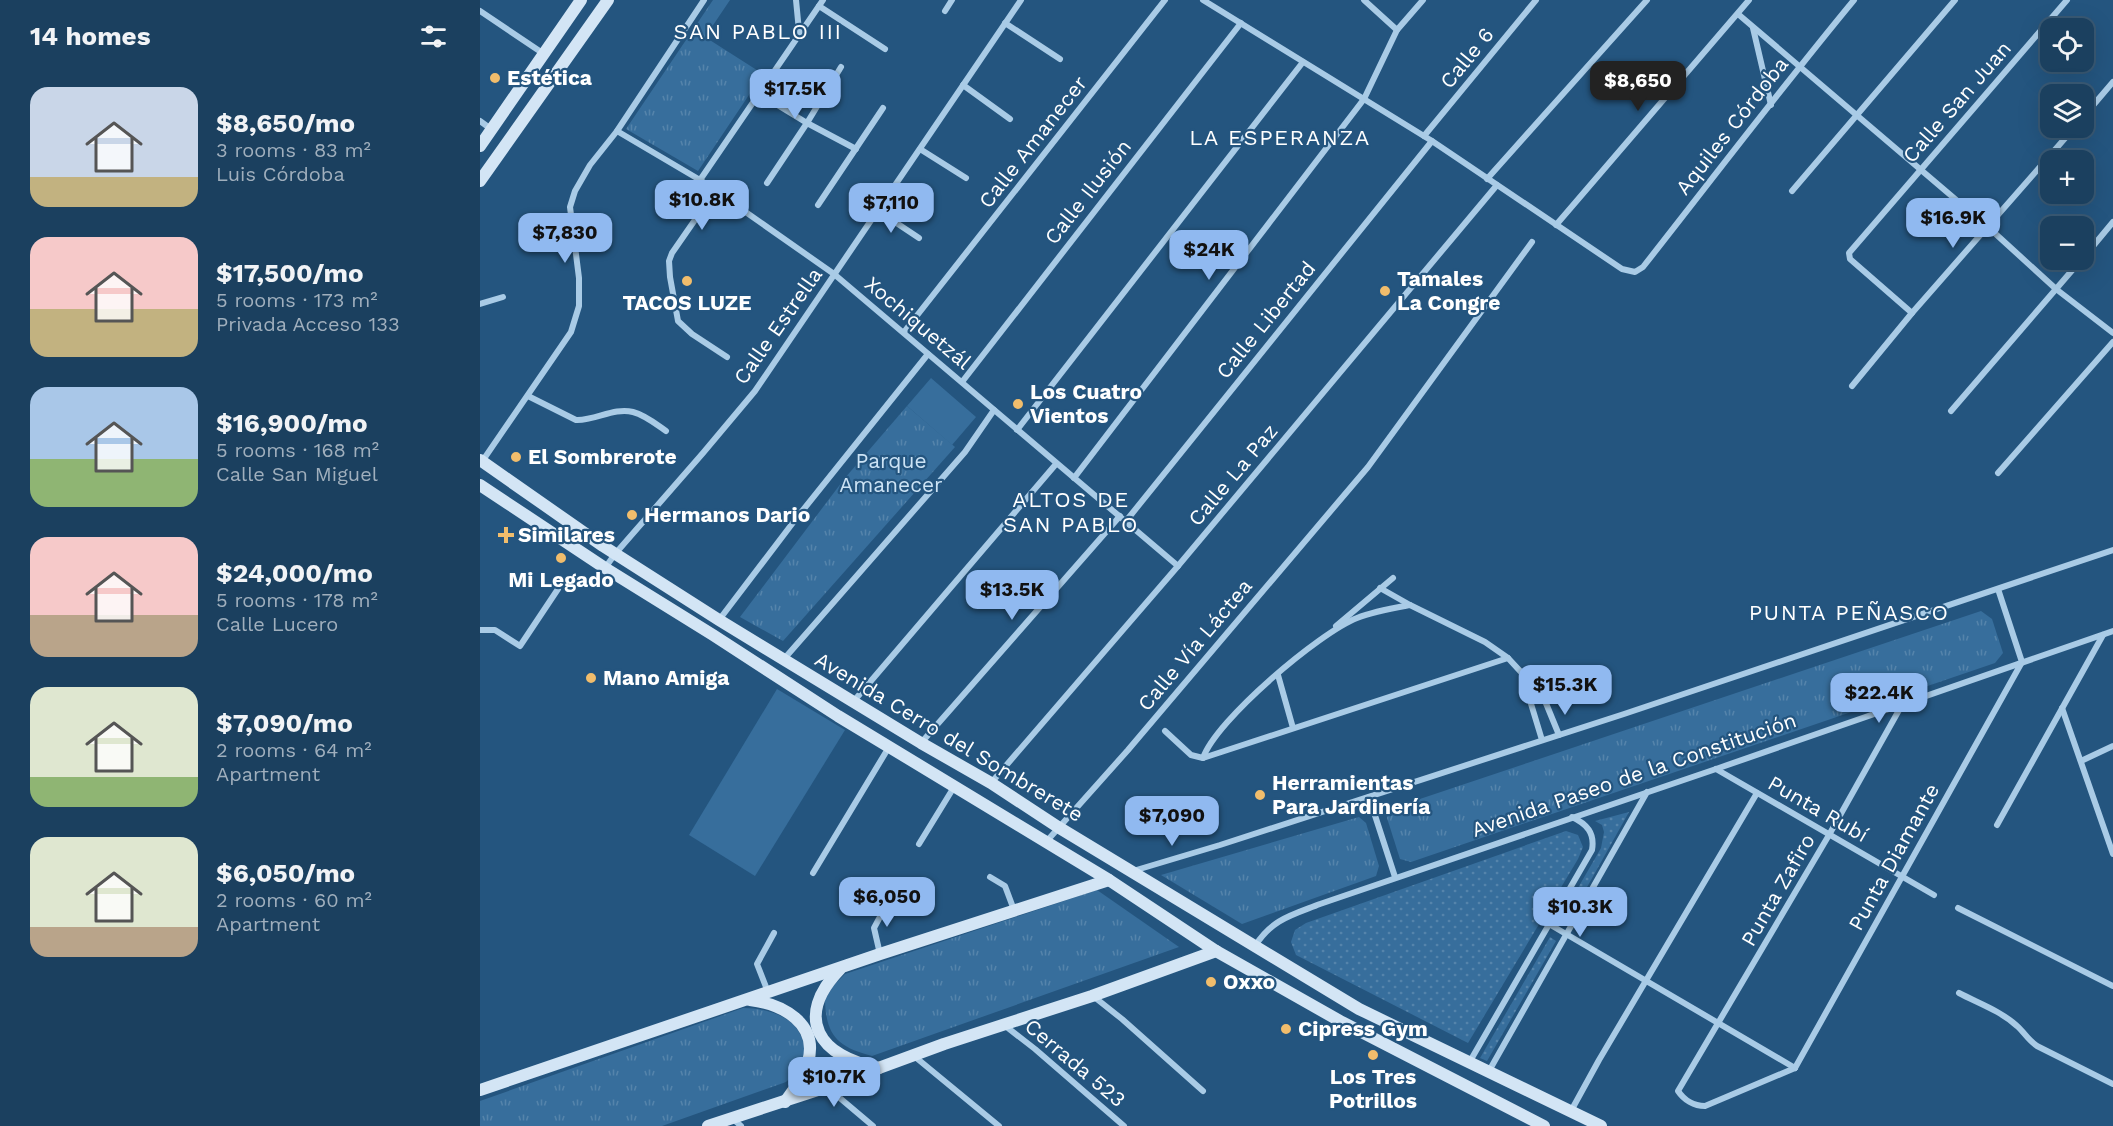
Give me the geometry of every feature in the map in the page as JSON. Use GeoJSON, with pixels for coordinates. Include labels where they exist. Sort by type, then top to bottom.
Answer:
{"type":"FeatureCollection","features":[{"type":"Feature","properties":{"kind":"main road"},"geometry":{"type":"LineString","coordinates":[[480,146],[581,0]]}},
{"type":"Feature","properties":{"kind":"main road"},"geometry":{"type":"LineString","coordinates":[[480,181],[608,0]]}},
{"type":"Feature","properties":{"kind":"main road","name":"Avenida Cerro del Sombrerete"},"geometry":{"type":"LineString","coordinates":[[481,462],[615,554],[719,620],[991,783],[1058,827],[1359,1009],[1601,1126]]}},
{"type":"Feature","properties":{"kind":"main road","name":"Avenida Cerro del Sombrerete"},"geometry":{"type":"LineString","coordinates":[[480,485],[605,568],[889,747],[1045,843],[1109,879],[1216,951],[1524,1122],[1544,1126]]}},
{"type":"Feature","properties":{"kind":"main road"},"geometry":{"type":"LineString","coordinates":[[480,1090],[843,966],[1109,879]]}},
{"type":"Feature","properties":{"kind":"main road"},"geometry":{"type":"LineString","coordinates":[[708,1126],[736,1122],[879,1068],[1092,996],[1216,951]]}},
{"type":"Feature","properties":{"kind":"main road"},"geometry":{"type":"LineString","coordinates":[[843,966],[820,995],[816,1013],[818,1029],[827,1045],[841,1057],[879,1068]]}},
{"type":"Feature","properties":{"kind":"main road"},"geometry":{"type":"LineString","coordinates":[[746,1000],[785,1009],[798,1019],[808,1035],[811,1046],[808,1063],[800,1080],[784,1102]]}},
{"type":"Feature","properties":{"kind":"street"},"geometry":{"type":"LineString","coordinates":[[481,462],[571,332],[579,306],[579,278],[570,207],[575,191],[590,165],[617,131],[704,0]]}},
{"type":"Feature","properties":{"kind":"street"},"geometry":{"type":"LineString","coordinates":[[796,0],[799,32]]}},
{"type":"Feature","properties":{"kind":"street"},"geometry":{"type":"LineString","coordinates":[[945,11],[952,0]]}},
{"type":"Feature","properties":{"kind":"street","name":"Calle Estrella"},"geometry":{"type":"LineString","coordinates":[[605,568],[754,391],[1021,0]]}},
{"type":"Feature","properties":{"kind":"street","name":"Calle Amanecer"},"geometry":{"type":"LineString","coordinates":[[904,332],[1165,0]]}},
{"type":"Feature","properties":{"kind":"street"},"geometry":{"type":"LineString","coordinates":[[1203,0],[1432,141],[1556,225],[1749,0]]}},
{"type":"Feature","properties":{"kind":"street"},"geometry":{"type":"LineString","coordinates":[[1216,8],[1221,0]]}},
{"type":"Feature","properties":{"kind":"street"},"geometry":{"type":"LineString","coordinates":[[1364,0],[1396,30]]}},
{"type":"Feature","properties":{"kind":"street"},"geometry":{"type":"LineString","coordinates":[[1074,478],[1364,99],[1396,30],[1423,0]]}},
{"type":"Feature","properties":{"kind":"street","name":"Calle 6"},"geometry":{"type":"LineString","coordinates":[[1424,136],[1536,0]]}},
{"type":"Feature","properties":{"kind":"street"},"geometry":{"type":"LineString","coordinates":[[1487,179],[1647,0]]}},
{"type":"Feature","properties":{"kind":"street","name":"Aquiles Córdoba"},"geometry":{"type":"LineString","coordinates":[[1556,225],[1622,269],[1635,272],[1643,267],[1854,0]]}},
{"type":"Feature","properties":{"kind":"street"},"geometry":{"type":"LineString","coordinates":[[1792,191],[1955,0]]}},
{"type":"Feature","properties":{"kind":"street","name":"Calle San Juan"},"geometry":{"type":"LineString","coordinates":[[1912,314],[1850,259],[1849,253],[2067,0]]}},
{"type":"Feature","properties":{"kind":"street"},"geometry":{"type":"LineString","coordinates":[[700,180],[821,3],[885,49]]}},
{"type":"Feature","properties":{"kind":"street"},"geometry":{"type":"LineString","coordinates":[[480,11],[544,54]]}},
{"type":"Feature","properties":{"kind":"street"},"geometry":{"type":"LineString","coordinates":[[1737,14],[1988,227],[2056,289],[2113,333]]}},
{"type":"Feature","properties":{"kind":"street"},"geometry":{"type":"LineString","coordinates":[[1005,23],[1060,59]]}},
{"type":"Feature","properties":{"kind":"street","name":"Calle Ilusión"},"geometry":{"type":"LineString","coordinates":[[962,382],[1241,23]]}},
{"type":"Feature","properties":{"kind":"street"},"geometry":{"type":"LineString","coordinates":[[1753,27],[1771,105]]}},
{"type":"Feature","properties":{"kind":"street"},"geometry":{"type":"LineString","coordinates":[[1017,430],[1303,62]]}},
{"type":"Feature","properties":{"kind":"street"},"geometry":{"type":"LineString","coordinates":[[767,183],[841,67]]}},
{"type":"Feature","properties":{"kind":"street"},"geometry":{"type":"LineString","coordinates":[[2094,104],[2113,82]]}},
{"type":"Feature","properties":{"kind":"street"},"geometry":{"type":"LineString","coordinates":[[963,85],[1010,119]]}},
{"type":"Feature","properties":{"kind":"street"},"geometry":{"type":"LineString","coordinates":[[758,93],[856,149]]}},
{"type":"Feature","properties":{"kind":"street"},"geometry":{"type":"LineString","coordinates":[[818,205],[883,108]]}},
{"type":"Feature","properties":{"kind":"street"},"geometry":{"type":"LineString","coordinates":[[480,121],[492,129]]}},
{"type":"Feature","properties":{"kind":"street","name":"Xochiquetzál"},"geometry":{"type":"LineString","coordinates":[[617,131],[700,180],[834,274],[1178,566]]}},
{"type":"Feature","properties":{"kind":"street"},"geometry":{"type":"LineString","coordinates":[[1852,386],[2064,138]]}},
{"type":"Feature","properties":{"kind":"street","name":"Calle Libertad"},"geometry":{"type":"LineString","coordinates":[[1126,521],[1432,141]]}},
{"type":"Feature","properties":{"kind":"street"},"geometry":{"type":"LineString","coordinates":[[920,149],[966,178]]}},
{"type":"Feature","properties":{"kind":"street","name":"Calle La Paz"},"geometry":{"type":"LineString","coordinates":[[991,783],[1178,566],[1497,185]]}},
{"type":"Feature","properties":{"kind":"street"},"geometry":{"type":"LineString","coordinates":[[715,191],[672,253],[669,261],[670,277],[678,321],[692,334],[727,357]]}},
{"type":"Feature","properties":{"kind":"street"},"geometry":{"type":"LineString","coordinates":[[877,210],[919,238]]}},
{"type":"Feature","properties":{"kind":"street"},"geometry":{"type":"LineString","coordinates":[[2094,244],[2113,222]]}},
{"type":"Feature","properties":{"kind":"street","name":"Calle Vía Láctea"},"geometry":{"type":"LineString","coordinates":[[1045,843],[1128,750],[1368,467],[1532,242]]}},
{"type":"Feature","properties":{"kind":"street"},"geometry":{"type":"LineString","coordinates":[[1951,411],[2072,270]]}},
{"type":"Feature","properties":{"kind":"street"},"geometry":{"type":"LineString","coordinates":[[480,304],[503,297]]}},
{"type":"Feature","properties":{"kind":"street"},"geometry":{"type":"LineString","coordinates":[[1998,473],[2113,342]]}},
{"type":"Feature","properties":{"kind":"street"},"geometry":{"type":"LineString","coordinates":[[719,620],[795,520],[928,354]]}},
{"type":"Feature","properties":{"kind":"street"},"geometry":{"type":"LineString","coordinates":[[528,396],[576,420],[629,411],[645,417],[666,431]]}},
{"type":"Feature","properties":{"kind":"street"},"geometry":{"type":"LineString","coordinates":[[783,659],[965,452],[994,410]]}},
{"type":"Feature","properties":{"kind":"street"},"geometry":{"type":"LineString","coordinates":[[853,702],[1056,464]]}},
{"type":"Feature","properties":{"kind":"street"},"geometry":{"type":"LineString","coordinates":[[921,743],[1120,516]]}},
{"type":"Feature","properties":{"kind":"street"},"geometry":{"type":"LineString","coordinates":[[1132,871],[1213,848],[1559,735],[2113,550]]}},
{"type":"Feature","properties":{"kind":"street"},"geometry":{"type":"LineString","coordinates":[[1203,758],[1207,746],[1243,704],[1393,578]]}},
{"type":"Feature","properties":{"kind":"street"},"geometry":{"type":"LineString","coordinates":[[1380,588],[1485,642],[1508,658],[1544,696],[1559,735]]}},
{"type":"Feature","properties":{"kind":"street"},"geometry":{"type":"LineString","coordinates":[[480,630],[495,630],[520,646],[558,589]]}},
{"type":"Feature","properties":{"kind":"street"},"geometry":{"type":"LineString","coordinates":[[1998,589],[2022,662]]}},
{"type":"Feature","properties":{"kind":"street"},"geometry":{"type":"LineString","coordinates":[[1328,633],[1357,618],[1410,605]]}},
{"type":"Feature","properties":{"kind":"street","name":"Avenida Paseo de la Constitución"},"geometry":{"type":"LineString","coordinates":[[1255,946],[1263,933],[1274,923],[1320,904],[2113,631]]}},
{"type":"Feature","properties":{"kind":"street"},"geometry":{"type":"LineString","coordinates":[[1997,825],[2103,634]]}},
{"type":"Feature","properties":{"kind":"street"},"geometry":{"type":"LineString","coordinates":[[1165,731],[1191,755],[1203,758],[1508,658]]}},
{"type":"Feature","properties":{"kind":"street","name":"Punta Diamante"},"geometry":{"type":"LineString","coordinates":[[1795,1068],[2022,662]]}},
{"type":"Feature","properties":{"kind":"street"},"geometry":{"type":"LineString","coordinates":[[1521,670],[1542,740]]}},
{"type":"Feature","properties":{"kind":"street"},"geometry":{"type":"LineString","coordinates":[[1278,675],[1293,728]]}},
{"type":"Feature","properties":{"kind":"street","name":"Punta Zafiro"},"geometry":{"type":"LineString","coordinates":[[1795,1068],[1705,1106],[1699,1106],[1683,1098],[1678,1092],[1829,835],[1903,703]]}},
{"type":"Feature","properties":{"kind":"street"},"geometry":{"type":"LineString","coordinates":[[2062,708],[2110,833],[2113,854]]}},
{"type":"Feature","properties":{"kind":"street"},"geometry":{"type":"LineString","coordinates":[[2081,761],[2113,746]]}},
{"type":"Feature","properties":{"kind":"street"},"geometry":{"type":"LineString","coordinates":[[813,873],[889,747]]}},
{"type":"Feature","properties":{"kind":"street","name":"Punta Rubí"},"geometry":{"type":"LineString","coordinates":[[1716,769],[1934,895]]}},
{"type":"Feature","properties":{"kind":"street"},"geometry":{"type":"LineString","coordinates":[[920,844],[954,786]]}},
{"type":"Feature","properties":{"kind":"street"},"geometry":{"type":"LineString","coordinates":[[1489,1072],[1647,792]]}},
{"type":"Feature","properties":{"kind":"street"},"geometry":{"type":"LineString","coordinates":[[1571,1111],[1757,793]]}},
{"type":"Feature","properties":{"kind":"street"},"geometry":{"type":"LineString","coordinates":[[1369,796],[1395,877]]}},
{"type":"Feature","properties":{"kind":"street"},"geometry":{"type":"LineString","coordinates":[[1469,1063],[1592,850],[1594,841],[1591,832],[1572,817]]}},
{"type":"Feature","properties":{"kind":"street"},"geometry":{"type":"LineString","coordinates":[[990,877],[1005,886],[1014,910]]}},
{"type":"Feature","properties":{"kind":"street"},"geometry":{"type":"LineString","coordinates":[[880,954],[874,928],[888,902]]}},
{"type":"Feature","properties":{"kind":"street"},"geometry":{"type":"LineString","coordinates":[[1958,908],[2113,986]]}},
{"type":"Feature","properties":{"kind":"street"},"geometry":{"type":"LineString","coordinates":[[1549,924],[1795,1068]]}},
{"type":"Feature","properties":{"kind":"street"},"geometry":{"type":"LineString","coordinates":[[768,992],[757,964],[774,933]]}},
{"type":"Feature","properties":{"kind":"street"},"geometry":{"type":"LineString","coordinates":[[1959,993],[2017,1026],[2028,1040],[2037,1046],[2113,1084]]}},
{"type":"Feature","properties":{"kind":"street"},"geometry":{"type":"LineString","coordinates":[[1092,996],[1122,1019],[1203,1091]]}},
{"type":"Feature","properties":{"kind":"street","name":"Cerrada 523"},"geometry":{"type":"LineString","coordinates":[[1004,1024],[1124,1126]]}},
{"type":"Feature","properties":{"kind":"street"},"geometry":{"type":"LineString","coordinates":[[914,1056],[999,1126]]}},
{"type":"Feature","properties":{"kind":"street"},"geometry":{"type":"LineString","coordinates":[[827,1087],[873,1126]]}},
{"type":"Feature","properties":{"kind":"green space"},"geometry":{"type":"Polygon","coordinates":[[[713,0],[730,0],[705,37],[763,74],[698,171],[626,129],[713,0]]]}},
{"type":"Feature","properties":{"kind":"green space"},"geometry":{"type":"Polygon","coordinates":[[[931,378],[976,417],[952,445],[907,406],[931,378]]]}},
{"type":"Feature","properties":{"kind":"green space","name":"Parque Amanecer"},"geometry":{"type":"Polygon","coordinates":[[[907,406],[955,447],[783,641],[740,617],[845,478],[907,406]]]}},
{"type":"Feature","properties":{"kind":"green space"},"geometry":{"type":"Polygon","coordinates":[[[1981,611],[1992,619],[2003,653],[1995,663],[1411,862],[1400,859],[1387,818],[1390,809],[1981,611]]]}},
{"type":"Feature","properties":{"kind":"green space"},"geometry":{"type":"Polygon","coordinates":[[[777,689],[845,730],[755,876],[689,835],[777,689]]]}},
{"type":"Feature","properties":{"kind":"green space"},"geometry":{"type":"Polygon","coordinates":[[[1629,812],[1567,923],[1560,919],[1601,848],[1604,832],[1602,825],[1595,821],[1629,812]]]}},
{"type":"Feature","properties":{"kind":"green space"},"geometry":{"type":"Polygon","coordinates":[[[1359,817],[1366,823],[1379,866],[1376,876],[1242,924],[1161,875],[1359,817]]]}},
{"type":"Feature","properties":{"kind":"green space"},"geometry":{"type":"Polygon","coordinates":[[[1566,831],[1578,835],[1583,847],[1578,859],[1468,1043],[1296,955],[1291,942],[1295,930],[1306,923],[1566,831]]]}},
{"type":"Feature","properties":{"kind":"green space"},"geometry":{"type":"Polygon","coordinates":[[[1097,890],[1179,947],[872,1056],[850,1049],[842,1044],[831,1031],[825,1000],[833,986],[845,974],[1097,890]]]}},
{"type":"Feature","properties":{"kind":"green space"},"geometry":{"type":"Polygon","coordinates":[[[1550,937],[1556,941],[1487,1061],[1480,1058],[1550,937]]]}},
{"type":"Feature","properties":{"kind":"green space"},"geometry":{"type":"Polygon","coordinates":[[[743,1008],[763,1010],[782,1017],[797,1029],[802,1037],[804,1052],[802,1064],[786,1082],[662,1126],[480,1126],[480,1101],[743,1008]]]}},
{"type":"Feature","properties":{"kind":"place","name":"Estética"},"geometry":{"type":"Point","coordinates":[495,78]}},
{"type":"Feature","properties":{"kind":"place","name":"TACOS LUZE"},"geometry":{"type":"Point","coordinates":[687,281]}},
{"type":"Feature","properties":{"kind":"place","name":"Tamales La Congre"},"geometry":{"type":"Point","coordinates":[1385,291]}},
{"type":"Feature","properties":{"kind":"place","name":"Los Cuatro Vientos"},"geometry":{"type":"Point","coordinates":[1018,404]}},
{"type":"Feature","properties":{"kind":"place","name":"El Sombrerote"},"geometry":{"type":"Point","coordinates":[516,457]}},
{"type":"Feature","properties":{"kind":"place","name":"Hermanos Dario"},"geometry":{"type":"Point","coordinates":[632,515]}},
{"type":"Feature","properties":{"kind":"place","name":"Similares"},"geometry":{"type":"Point","coordinates":[506,535]}},
{"type":"Feature","properties":{"kind":"place","name":"Mi Legado"},"geometry":{"type":"Point","coordinates":[561,558]}},
{"type":"Feature","properties":{"kind":"place","name":"Mano Amiga"},"geometry":{"type":"Point","coordinates":[591,678]}},
{"type":"Feature","properties":{"kind":"place","name":"Herramientas Para Jardinería"},"geometry":{"type":"Point","coordinates":[1260,795]}},
{"type":"Feature","properties":{"kind":"place","name":"Oxxo"},"geometry":{"type":"Point","coordinates":[1211,982]}},
{"type":"Feature","properties":{"kind":"place","name":"Cipress Gym"},"geometry":{"type":"Point","coordinates":[1286,1029]}},
{"type":"Feature","properties":{"kind":"place","name":"Los Tres Potrillos"},"geometry":{"type":"Point","coordinates":[1373,1055]}},
{"type":"Feature","properties":{"kind":"district","name":"SAN PABLO III"},"geometry":{"type":"Point","coordinates":[758,31]}},
{"type":"Feature","properties":{"kind":"district","name":"LA ESPERANZA"},"geometry":{"type":"Point","coordinates":[1280,137]}},
{"type":"Feature","properties":{"kind":"district","name":"ALTOS DE SAN PABLO"},"geometry":{"type":"Point","coordinates":[1071,512]}},
{"type":"Feature","properties":{"kind":"district","name":"PUNTA PEÑASCO"},"geometry":{"type":"Point","coordinates":[1849,612]}}]}
